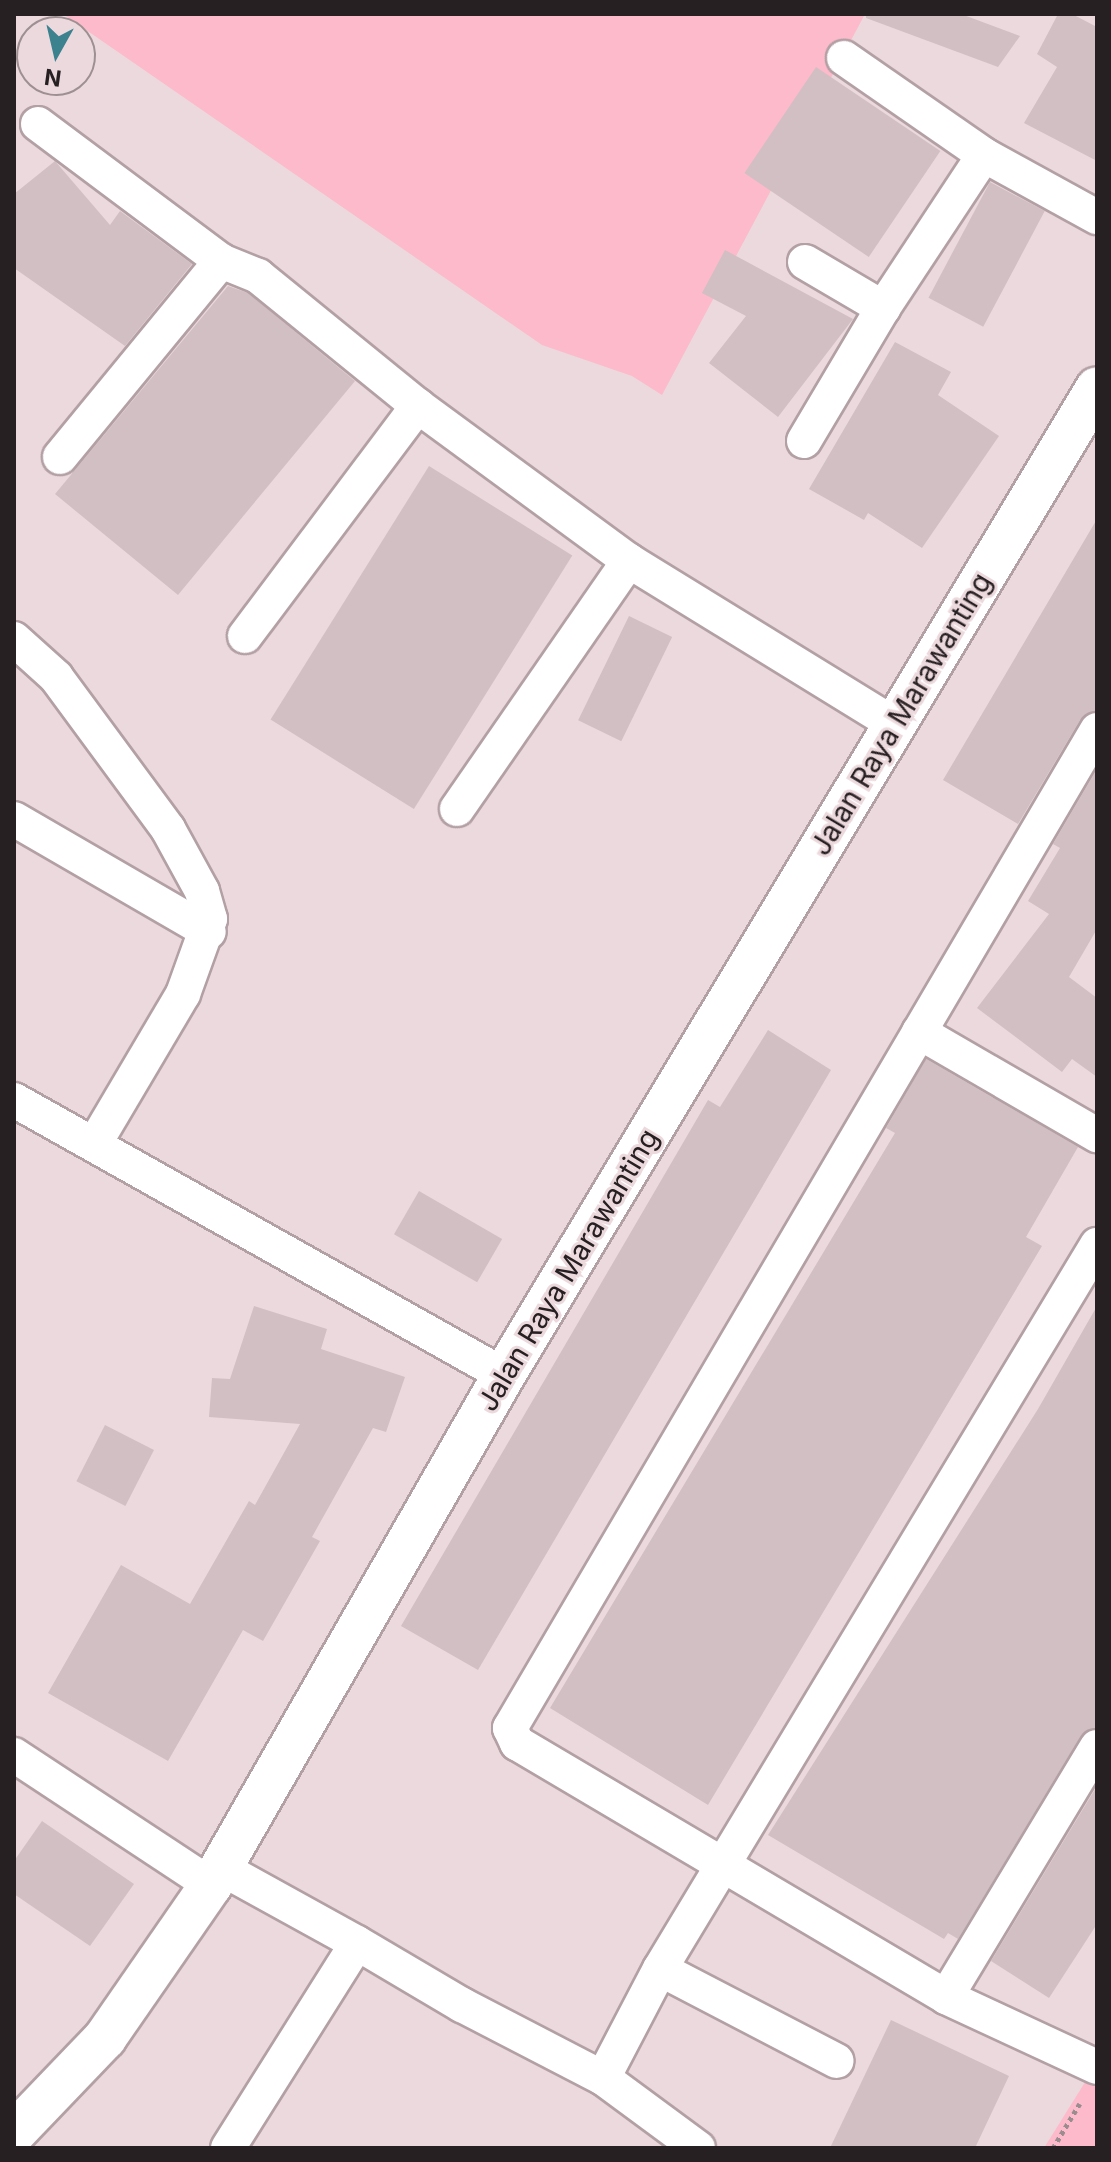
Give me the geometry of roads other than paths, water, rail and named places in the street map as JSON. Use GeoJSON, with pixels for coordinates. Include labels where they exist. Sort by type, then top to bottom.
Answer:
{"type":"FeatureCollection","features":[{"type":"Feature","properties":{"kind":"street"},"geometry":{"type":"LineString","coordinates":[[844,58],[984,155],[1097,217]]}},
{"type":"Feature","properties":{"kind":"street"},"geometry":{"type":"LineString","coordinates":[[38,124],[221,261],[258,276],[418,406],[629,561],[894,724]]}},
{"type":"Feature","properties":{"kind":"street"},"geometry":{"type":"LineString","coordinates":[[804,441],[883,308],[984,155]]}},
{"type":"Feature","properties":{"kind":"street"},"geometry":{"type":"LineString","coordinates":[[60,457],[221,261]]}},
{"type":"Feature","properties":{"kind":"street"},"geometry":{"type":"LineString","coordinates":[[805,262],[883,308]]}},
{"type":"Feature","properties":{"kind":"street","name":"Jalan Raya Marawanting"},"geometry":{"type":"LineString","coordinates":[[14,2133],[105,2038],[216,1876],[504,1375],[1097,388]]}},
{"type":"Feature","properties":{"kind":"street"},"geometry":{"type":"LineString","coordinates":[[245,636],[418,406]]}},
{"type":"Feature","properties":{"kind":"street"},"geometry":{"type":"LineString","coordinates":[[457,809],[629,561]]}},
{"type":"Feature","properties":{"kind":"street"},"geometry":{"type":"LineString","coordinates":[[14,639],[56,677],[168,829],[202,891],[209,932],[169,1021],[95,1143]]}},
{"type":"Feature","properties":{"kind":"street"},"geometry":{"type":"LineString","coordinates":[[1097,730],[510,1723],[517,1743],[723,1867],[946,1997],[1097,2067]]}},
{"type":"Feature","properties":{"kind":"street"},"geometry":{"type":"LineString","coordinates":[[14,819],[209,932]]}},
{"type":"Feature","properties":{"kind":"street"},"geometry":{"type":"LineString","coordinates":[[919,1032],[1097,1135]]}},
{"type":"Feature","properties":{"kind":"street"},"geometry":{"type":"LineString","coordinates":[[14,1100],[504,1375]]}},
{"type":"Feature","properties":{"kind":"street"},"geometry":{"type":"LineString","coordinates":[[603,2078],[660,1969],[1097,1245]]}},
{"type":"Feature","properties":{"kind":"street"},"geometry":{"type":"LineString","coordinates":[[946,1997],[1097,1747]]}},
{"type":"Feature","properties":{"kind":"street"},"geometry":{"type":"LineString","coordinates":[[14,1755],[216,1876],[357,1943],[462,2005],[603,2078],[698,2148]]}},
{"type":"Feature","properties":{"kind":"street"},"geometry":{"type":"LineString","coordinates":[[239,2144],[357,1943]]}},
{"type":"Feature","properties":{"kind":"street"},"geometry":{"type":"LineString","coordinates":[[660,1969],[837,2061]]}}]}
